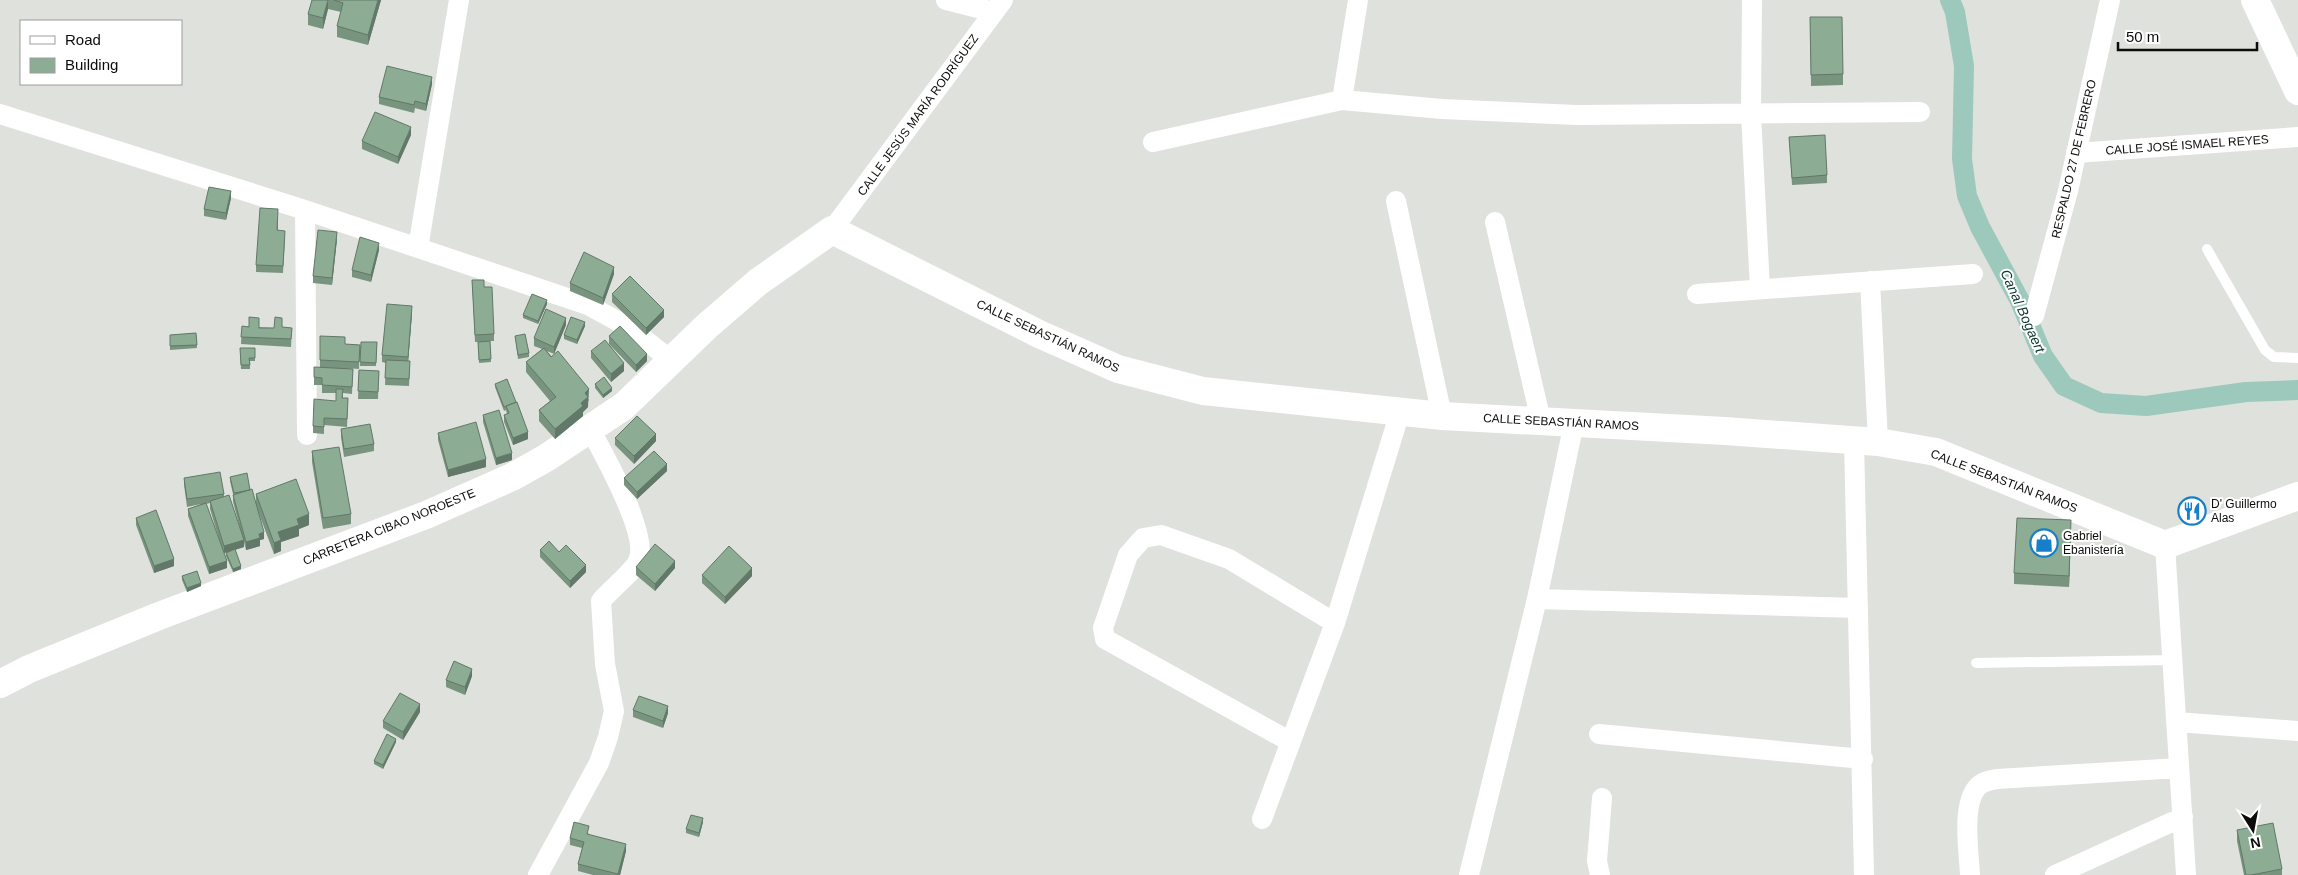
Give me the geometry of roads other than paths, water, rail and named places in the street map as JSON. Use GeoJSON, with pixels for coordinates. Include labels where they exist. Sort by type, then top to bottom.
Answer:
{"type":"FeatureCollection","features":[{"type":"Feature","properties":{"kind":"main road"},"geometry":{"type":"LineString","coordinates":[[2255,0],[2298,91]]}},
{"type":"Feature","properties":{"kind":"main road","name":"CARRETERA CIBAO NOROESTE"},"geometry":{"type":"LineString","coordinates":[[0,684],[30,669],[158,616],[426,515],[512,476],[624,406],[758,282],[832,230]]}},
{"type":"Feature","properties":{"kind":"main road","name":"CALLE SEBASTIÁN RAMOS"},"geometry":{"type":"LineString","coordinates":[[832,230],[1039,334],[1118,370],[1203,391],[1442,416],[1725,431],[1866,442],[1936,452],[2165,546]]}},
{"type":"Feature","properties":{"kind":"main road"},"geometry":{"type":"LineString","coordinates":[[2165,546],[2298,496]]}},
{"type":"Feature","properties":{"kind":"street"},"geometry":{"type":"LineString","coordinates":[[418,248],[459,0]]}},
{"type":"Feature","properties":{"kind":"street"},"geometry":{"type":"LineString","coordinates":[[946,0],[999,6]]}},
{"type":"Feature","properties":{"kind":"street"},"geometry":{"type":"LineString","coordinates":[[1342,100],[1358,0]]}},
{"type":"Feature","properties":{"kind":"street"},"geometry":{"type":"LineString","coordinates":[[1752,0],[1751,114],[1760,288]]}},
{"type":"Feature","properties":{"kind":"street","name":"RESPALDO 27 DE FEBRERO"},"geometry":{"type":"LineString","coordinates":[[2034,316],[2068,191],[2110,0]]}},
{"type":"Feature","properties":{"kind":"street","name":"CALLE JESÚS MARÍA RODRÍGUEZ"},"geometry":{"type":"LineString","coordinates":[[832,230],[999,6]]}},
{"type":"Feature","properties":{"kind":"street"},"geometry":{"type":"LineString","coordinates":[[1153,142],[1342,100],[1442,109],[1578,115],[1920,112]]}},
{"type":"Feature","properties":{"kind":"street"},"geometry":{"type":"LineString","coordinates":[[0,114],[305,210],[588,305],[630,328],[672,361]]}},
{"type":"Feature","properties":{"kind":"street","name":"CALLE JOSÉ ISMAEL REYES"},"geometry":{"type":"LineString","coordinates":[[2076,153],[2298,137]]}},
{"type":"Feature","properties":{"kind":"street"},"geometry":{"type":"LineString","coordinates":[[1396,201],[1442,416]]}},
{"type":"Feature","properties":{"kind":"street"},"geometry":{"type":"LineString","coordinates":[[305,210],[307,435]]}},
{"type":"Feature","properties":{"kind":"street"},"geometry":{"type":"LineString","coordinates":[[1495,222],[1541,421]]}},
{"type":"Feature","properties":{"kind":"street"},"geometry":{"type":"LineString","coordinates":[[1697,294],[1973,274]]}},
{"type":"Feature","properties":{"kind":"street"},"geometry":{"type":"LineString","coordinates":[[1864,875],[1863,759],[1858,608],[1866,442],[1870,281]]}},
{"type":"Feature","properties":{"kind":"street"},"geometry":{"type":"LineString","coordinates":[[1262,819],[1335,623],[1400,412]]}},
{"type":"Feature","properties":{"kind":"street"},"geometry":{"type":"LineString","coordinates":[[1469,875],[1537,599],[1574,423]]}},
{"type":"Feature","properties":{"kind":"street"},"geometry":{"type":"LineString","coordinates":[[538,875],[599,763],[608,737],[614,711],[605,664],[601,601],[638,561],[640,544],[623,492],[590,429]]}},
{"type":"Feature","properties":{"kind":"street"},"geometry":{"type":"LineString","coordinates":[[1291,742],[1105,639],[1103,628],[1128,555],[1143,538],[1161,535],[1229,559],[1335,623]]}},
{"type":"Feature","properties":{"kind":"street"},"geometry":{"type":"LineString","coordinates":[[2165,546],[2174,660],[2186,875]]}},
{"type":"Feature","properties":{"kind":"street"},"geometry":{"type":"LineString","coordinates":[[1537,599],[1858,608]]}},
{"type":"Feature","properties":{"kind":"street"},"geometry":{"type":"LineString","coordinates":[[2176,722],[2298,731]]}},
{"type":"Feature","properties":{"kind":"street"},"geometry":{"type":"LineString","coordinates":[[1599,734],[1863,759]]}},
{"type":"Feature","properties":{"kind":"street"},"geometry":{"type":"LineString","coordinates":[[1970,875],[1968,807],[1972,794],[1981,784],[1996,779],[2179,768]]}},
{"type":"Feature","properties":{"kind":"street"},"geometry":{"type":"LineString","coordinates":[[1600,875],[1597,861],[1602,798]]}},
{"type":"Feature","properties":{"kind":"street"},"geometry":{"type":"LineString","coordinates":[[2055,875],[2183,817]]}},
{"type":"Feature","properties":{"kind":"lane"},"geometry":{"type":"LineString","coordinates":[[2207,249],[2265,350],[2274,357],[2298,358]]}},
{"type":"Feature","properties":{"kind":"lane"},"geometry":{"type":"LineString","coordinates":[[1976,663],[2174,660]]}},
{"type":"Feature","properties":{"kind":"waterway","name":"Canal Bogaert"},"geometry":{"type":"LineString","coordinates":[[1950,0],[1955,12],[1964,66],[1962,159],[1967,196],[1980,227],[2020,301],[2043,356],[2064,386],[2101,403],[2146,406],[2246,392],[2298,390]]}},
{"type":"Feature","properties":{"kind":"place","name":"D' Guillermo Alas"},"geometry":{"type":"Point","coordinates":[2192,511]}},
{"type":"Feature","properties":{"kind":"place","name":"Gabriel Ebanistería"},"geometry":{"type":"Point","coordinates":[2044,543]}}]}
